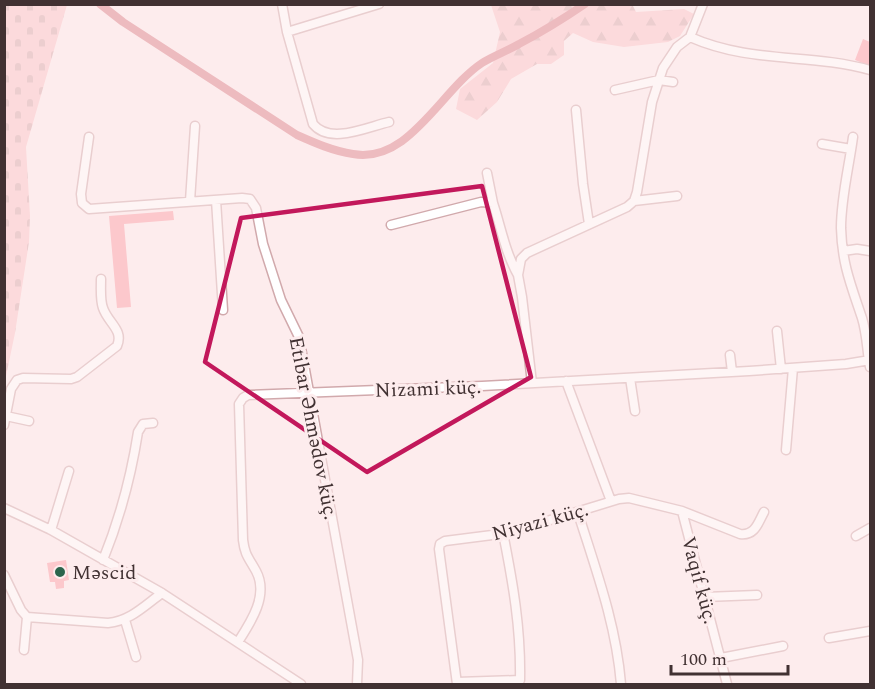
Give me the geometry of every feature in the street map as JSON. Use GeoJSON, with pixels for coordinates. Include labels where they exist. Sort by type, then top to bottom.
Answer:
{"type":"FeatureCollection","features":[{"type":"Feature","properties":{"kind":"street"},"geometry":{"type":"LineString","coordinates":[[282,4],[287,32],[313,124],[317,129],[325,134],[336,135],[388,122]]}},
{"type":"Feature","properties":{"kind":"street"},"geometry":{"type":"LineString","coordinates":[[287,32],[379,4]]}},
{"type":"Feature","properties":{"kind":"street"},"geometry":{"type":"LineString","coordinates":[[532,383],[518,275],[521,259],[527,252],[627,207],[634,201],[652,102],[659,81],[669,57],[690,37],[703,4]]}},
{"type":"Feature","properties":{"kind":"street"},"geometry":{"type":"LineString","coordinates":[[690,37],[703,43],[752,55],[829,62],[870,70]]}},
{"type":"Feature","properties":{"kind":"street"},"geometry":{"type":"LineString","coordinates":[[615,90],[659,81],[673,82]]}},
{"type":"Feature","properties":{"kind":"street"},"geometry":{"type":"LineString","coordinates":[[576,110],[589,224]]}},
{"type":"Feature","properties":{"kind":"street"},"geometry":{"type":"LineString","coordinates":[[190,201],[195,126]]}},
{"type":"Feature","properties":{"kind":"street","name":"Etibar Əhmədov küç."},"geometry":{"type":"LineString","coordinates":[[89,137],[81,194],[85,207],[97,210],[190,201],[250,200],[256,208],[263,244],[281,300],[299,337],[358,660],[357,684]]}},
{"type":"Feature","properties":{"kind":"street"},"geometry":{"type":"LineString","coordinates":[[853,137],[841,227],[846,271],[862,318],[870,362]]}},
{"type":"Feature","properties":{"kind":"street"},"geometry":{"type":"LineString","coordinates":[[822,144],[851,149]]}},
{"type":"Feature","properties":{"kind":"street"},"geometry":{"type":"LineString","coordinates":[[487,173],[506,252],[518,275]]}},
{"type":"Feature","properties":{"kind":"street"},"geometry":{"type":"LineString","coordinates":[[634,201],[677,196]]}},
{"type":"Feature","properties":{"kind":"street"},"geometry":{"type":"LineString","coordinates":[[216,200],[223,310]]}},
{"type":"Feature","properties":{"kind":"street"},"geometry":{"type":"LineString","coordinates":[[391,225],[481,202],[493,203]]}},
{"type":"Feature","properties":{"kind":"street"},"geometry":{"type":"LineString","coordinates":[[843,251],[857,249],[870,251]]}},
{"type":"Feature","properties":{"kind":"street"},"geometry":{"type":"LineString","coordinates":[[29,421],[5,421],[11,389],[17,380],[77,377],[117,346],[120,340],[119,333],[104,310],[101,279]]}},
{"type":"Feature","properties":{"kind":"street"},"geometry":{"type":"LineString","coordinates":[[777,331],[781,369]]}},
{"type":"Feature","properties":{"kind":"street"},"geometry":{"type":"LineString","coordinates":[[730,355],[732,372]]}},
{"type":"Feature","properties":{"kind":"street","name":"Nizami küç."},"geometry":{"type":"LineString","coordinates":[[238,642],[258,606],[260,590],[260,580],[256,570],[244,551],[239,404],[248,395],[630,378],[870,362]]}},
{"type":"Feature","properties":{"kind":"street"},"geometry":{"type":"LineString","coordinates":[[786,450],[793,368]]}},
{"type":"Feature","properties":{"kind":"street"},"geometry":{"type":"LineString","coordinates":[[630,378],[635,411]]}},
{"type":"Feature","properties":{"kind":"street"},"geometry":{"type":"LineString","coordinates":[[566,381],[611,501]]}},
{"type":"Feature","properties":{"kind":"street"},"geometry":{"type":"LineString","coordinates":[[103,560],[128,489],[138,432],[143,424],[153,423]]}},
{"type":"Feature","properties":{"kind":"street"},"geometry":{"type":"LineString","coordinates":[[51,530],[69,471]]}},
{"type":"Feature","properties":{"kind":"street","name":"Niyazi küç."},"geometry":{"type":"LineString","coordinates":[[457,683],[440,544],[445,541],[503,533],[578,513],[611,501],[629,498],[682,511],[747,535],[754,531],[764,512]]}},
{"type":"Feature","properties":{"kind":"street"},"geometry":{"type":"LineString","coordinates":[[4,508],[51,530],[162,593],[301,684]]}},
{"type":"Feature","properties":{"kind":"street","name":"Vaqif küç."},"geometry":{"type":"LineString","coordinates":[[682,511],[727,684]]}},
{"type":"Feature","properties":{"kind":"street"},"geometry":{"type":"LineString","coordinates":[[578,513],[611,616],[621,684]]}},
{"type":"Feature","properties":{"kind":"street"},"geometry":{"type":"LineString","coordinates":[[856,536],[870,528]]}},
{"type":"Feature","properties":{"kind":"street"},"geometry":{"type":"LineString","coordinates":[[457,683],[520,682],[519,620],[503,533]]}},
{"type":"Feature","properties":{"kind":"street"},"geometry":{"type":"LineString","coordinates":[[4,575],[7,587],[27,617],[108,623],[125,620],[162,593]]}},
{"type":"Feature","properties":{"kind":"street"},"geometry":{"type":"LineString","coordinates":[[705,597],[757,595]]}},
{"type":"Feature","properties":{"kind":"street"},"geometry":{"type":"LineString","coordinates":[[24,650],[27,617]]}},
{"type":"Feature","properties":{"kind":"street"},"geometry":{"type":"LineString","coordinates":[[125,620],[136,657]]}},
{"type":"Feature","properties":{"kind":"street"},"geometry":{"type":"LineString","coordinates":[[829,638],[870,632]]}},
{"type":"Feature","properties":{"kind":"street"},"geometry":{"type":"LineString","coordinates":[[721,658],[783,646]]}},
{"type":"Feature","properties":{"kind":"highlighted area"},"geometry":{"type":"Polygon","coordinates":[[[482,186],[531,377],[367,472],[205,362],[241,218],[482,186]]]}},
{"type":"Feature","properties":{"kind":"green space"},"geometry":{"type":"Polygon","coordinates":[[[5,4],[67,5],[26,147],[30,216],[29,242],[5,381],[5,4]]]}},
{"type":"Feature","properties":{"kind":"green space"},"geometry":{"type":"Polygon","coordinates":[[[632,4],[636,12],[684,9],[694,14],[680,36],[668,42],[624,47],[593,42],[573,33],[564,41],[564,55],[551,64],[537,64],[511,79],[497,102],[477,120],[456,109],[460,89],[493,63],[500,32],[491,5],[632,4]]]}},
{"type":"Feature","properties":{"kind":"building"},"geometry":{"type":"Polygon","coordinates":[[[863,39],[870,42],[870,66],[855,60],[863,39]]]}},
{"type":"Feature","properties":{"kind":"building"},"geometry":{"type":"Polygon","coordinates":[[[173,211],[174,220],[124,224],[131,307],[117,308],[109,216],[173,211]]]}},
{"type":"Feature","properties":{"kind":"building"},"geometry":{"type":"Polygon","coordinates":[[[66,560],[69,580],[64,581],[64,588],[56,589],[55,582],[50,582],[47,563],[66,560]]]}},
{"type":"Feature","properties":{"kind":"waterway"},"geometry":{"type":"LineString","coordinates":[[100,4],[123,22],[297,135],[317,144],[353,154],[373,154],[391,148],[408,137],[452,90],[482,63],[536,35],[585,4]]}},
{"type":"Feature","properties":{"kind":"place","name":"Məscid"},"geometry":{"type":"Point","coordinates":[60,572]}}]}
